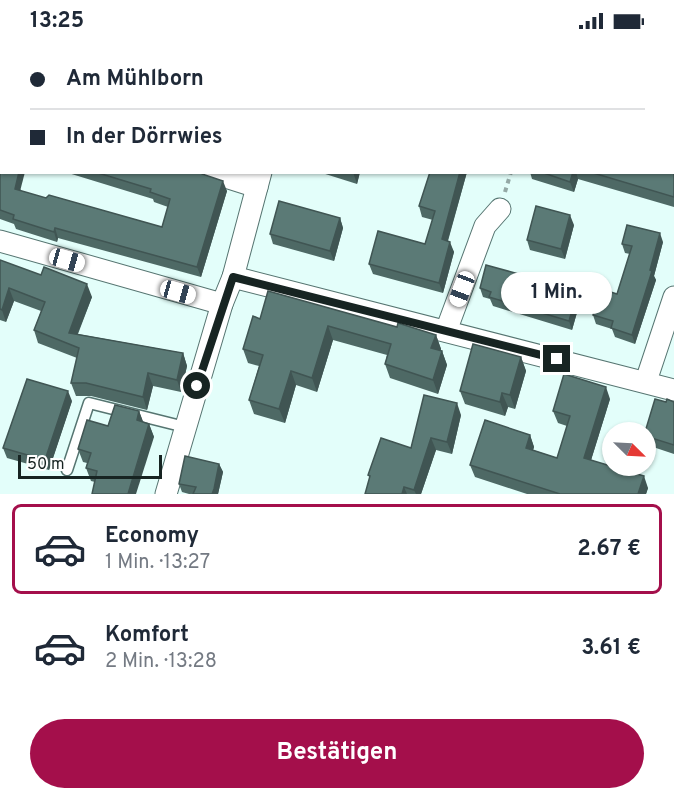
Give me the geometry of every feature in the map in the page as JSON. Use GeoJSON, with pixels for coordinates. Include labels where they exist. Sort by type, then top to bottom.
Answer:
{"type":"FeatureCollection","features":[{"type":"Feature","properties":{"kind":"street"},"geometry":{"type":"LineString","coordinates":[[166,494],[222,304],[233,277],[259,180],[222,174]]}},
{"type":"Feature","properties":{"kind":"street"},"geometry":{"type":"LineString","coordinates":[[446,331],[486,226],[500,208]]}},
{"type":"Feature","properties":{"kind":"street"},"geometry":{"type":"LineString","coordinates":[[0,241],[222,304]]}},
{"type":"Feature","properties":{"kind":"street"},"geometry":{"type":"LineString","coordinates":[[233,277],[674,390]]}},
{"type":"Feature","properties":{"kind":"street"},"geometry":{"type":"LineString","coordinates":[[646,381],[674,297]]}},
{"type":"Feature","properties":{"kind":"lane"},"geometry":{"type":"LineString","coordinates":[[67,470],[88,403],[185,427]]}},
{"type":"Feature","properties":{"kind":"building"},"geometry":{"type":"Polygon","coordinates":[[[0,174],[19,174],[15,189],[46,198],[49,195],[162,227],[170,199],[150,192],[151,189],[102,174],[202,174],[223,181],[197,267],[55,228],[54,232],[13,219],[14,215],[0,210],[0,174]]]}},
{"type":"Feature","properties":{"kind":"building"},"geometry":{"type":"Polygon","coordinates":[[[429,174],[459,174],[442,239],[450,242],[439,283],[369,264],[378,231],[425,244],[435,211],[419,206],[429,174]]]}},
{"type":"Feature","properties":{"kind":"building"},"geometry":{"type":"Polygon","coordinates":[[[547,174],[572,174],[570,182],[547,174]]]}},
{"type":"Feature","properties":{"kind":"building"},"geometry":{"type":"Polygon","coordinates":[[[597,174],[674,174],[674,197],[597,174]]]}},
{"type":"Feature","properties":{"kind":"building"},"geometry":{"type":"Polygon","coordinates":[[[279,201],[340,218],[330,251],[270,234],[279,201]]]}},
{"type":"Feature","properties":{"kind":"building"},"geometry":{"type":"Polygon","coordinates":[[[536,206],[570,215],[561,249],[527,240],[536,206]]]}},
{"type":"Feature","properties":{"kind":"building"},"geometry":{"type":"Polygon","coordinates":[[[627,225],[660,233],[650,270],[652,271],[632,335],[611,328],[613,321],[593,315],[601,289],[617,294],[632,246],[622,244],[627,225]]]}},
{"type":"Feature","properties":{"kind":"building"},"geometry":{"type":"Polygon","coordinates":[[[0,260],[41,275],[44,267],[87,284],[69,333],[183,353],[177,380],[148,373],[143,397],[86,383],[71,383],[79,348],[34,330],[45,302],[9,288],[2,310],[0,309],[0,260]]]}},
{"type":"Feature","properties":{"kind":"building"},"geometry":{"type":"Polygon","coordinates":[[[486,265],[533,278],[530,287],[575,300],[569,321],[489,297],[491,292],[480,288],[486,265]]]}},
{"type":"Feature","properties":{"kind":"building"},"geometry":{"type":"Polygon","coordinates":[[[268,291],[397,327],[398,323],[436,335],[431,348],[442,351],[433,380],[385,364],[391,344],[328,326],[312,378],[291,371],[279,409],[249,400],[263,355],[243,349],[253,316],[260,319],[268,291]]]}},
{"type":"Feature","properties":{"kind":"building"},"geometry":{"type":"Polygon","coordinates":[[[473,344],[521,357],[510,395],[502,393],[500,402],[460,391],[473,344]]]}},
{"type":"Feature","properties":{"kind":"building"},"geometry":{"type":"Polygon","coordinates":[[[564,374],[606,387],[584,458],[602,463],[602,476],[644,476],[638,494],[560,494],[470,465],[485,420],[530,435],[526,448],[557,458],[570,416],[553,411],[564,374]]]}},
{"type":"Feature","properties":{"kind":"building"},"geometry":{"type":"Polygon","coordinates":[[[27,379],[68,391],[45,460],[3,448],[27,379]]]}},
{"type":"Feature","properties":{"kind":"building"},"geometry":{"type":"Polygon","coordinates":[[[424,395],[457,403],[447,442],[431,438],[414,490],[404,487],[402,494],[365,494],[370,476],[368,475],[381,438],[411,448],[424,395]]]}},
{"type":"Feature","properties":{"kind":"building"},"geometry":{"type":"Polygon","coordinates":[[[655,399],[666,402],[667,399],[674,402],[674,445],[656,439],[656,422],[648,422],[655,399]]]}},
{"type":"Feature","properties":{"kind":"building"},"geometry":{"type":"Polygon","coordinates":[[[115,405],[139,411],[137,420],[149,424],[128,494],[92,494],[97,471],[86,468],[91,453],[78,449],[87,420],[108,426],[115,405]]]}},
{"type":"Feature","properties":{"kind":"building"},"geometry":{"type":"Polygon","coordinates":[[[185,456],[219,464],[212,494],[193,494],[196,487],[179,484],[185,456]]]}},
{"type":"Feature","properties":{"kind":"route"},"geometry":{"type":"LineString","coordinates":[[197,386],[222,304],[233,277],[557,359]]}}]}
